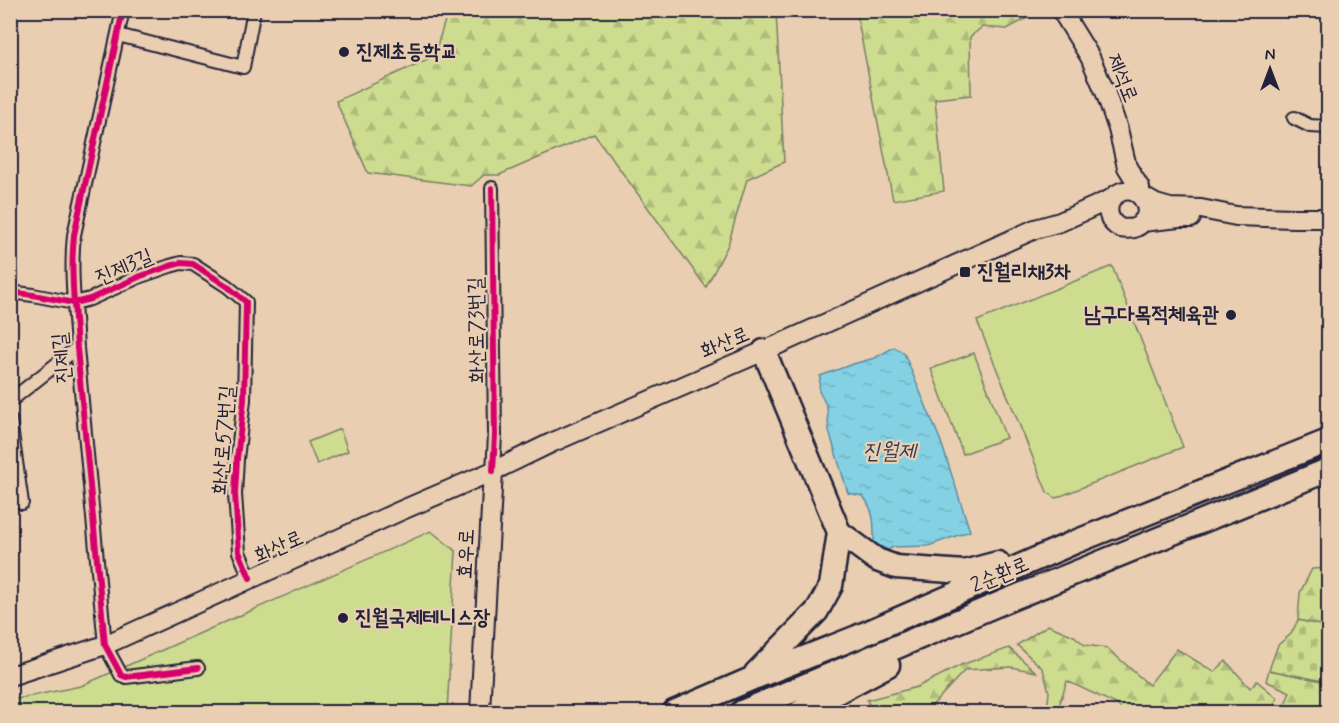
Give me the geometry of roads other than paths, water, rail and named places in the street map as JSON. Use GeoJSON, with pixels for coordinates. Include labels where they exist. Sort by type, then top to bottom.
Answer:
{"type":"FeatureCollection","features":[{"type":"Feature","properties":{"kind":"highway"},"geometry":{"type":"LineString","coordinates":[[764,351],[842,535],[877,560],[896,567],[964,572],[1075,542]]}},
{"type":"Feature","properties":{"kind":"highway","name":"2순환로"},"geometry":{"type":"LineString","coordinates":[[674,712],[857,637],[1075,542],[1329,441]]}},
{"type":"Feature","properties":{"kind":"highway","name":"2순환로"},"geometry":{"type":"LineString","coordinates":[[742,712],[1001,603],[1329,470]]}},
{"type":"Feature","properties":{"kind":"highway"},"geometry":{"type":"LineString","coordinates":[[751,679],[817,611],[831,586],[842,535]]}},
{"type":"Feature","properties":{"kind":"highway"},"geometry":{"type":"LineString","coordinates":[[800,712],[1001,603]]}},
{"type":"Feature","properties":{"kind":"main road","name":"제석로"},"geometry":{"type":"LineString","coordinates":[[1061,10],[1090,57],[1106,94],[1118,129],[1127,167]]}},
{"type":"Feature","properties":{"kind":"main road"},"geometry":{"type":"LineString","coordinates":[[1127,167],[1140,188],[1140,195],[1147,212],[1142,222],[1135,228],[1124,229],[1110,218],[1108,208],[1127,167]]}},
{"type":"Feature","properties":{"kind":"main road"},"geometry":{"type":"LineString","coordinates":[[1060,222],[1128,190],[1156,204],[1170,208],[1201,209],[1236,216],[1329,218]]}},
{"type":"Feature","properties":{"kind":"main road"},"geometry":{"type":"LineString","coordinates":[[1142,222],[1179,218],[1220,219],[1236,216]]}},
{"type":"Feature","properties":{"kind":"main road"},"geometry":{"type":"LineString","coordinates":[[1060,222],[1110,218]]}},
{"type":"Feature","properties":{"kind":"main road","name":"화산로"},"geometry":{"type":"LineString","coordinates":[[10,676],[105,645],[250,578],[493,471],[561,438],[764,351],[1035,229],[1060,222]]}},
{"type":"Feature","properties":{"kind":"main road","name":"효우로"},"geometry":{"type":"LineString","coordinates":[[480,712],[493,471]]}},
{"type":"Feature","properties":{"kind":"street","name":"진제길"},"geometry":{"type":"LineString","coordinates":[[105,645],[77,348],[73,247],[123,10]]}},
{"type":"Feature","properties":{"kind":"street"},"geometry":{"type":"LineString","coordinates":[[118,35],[243,67],[254,10]]}},
{"type":"Feature","properties":{"kind":"street"},"geometry":{"type":"LineString","coordinates":[[1294,118],[1310,126],[1329,127]]}},
{"type":"Feature","properties":{"kind":"street","name":"화산로73번길"},"geometry":{"type":"LineString","coordinates":[[492,188],[495,435],[493,471]]}},
{"type":"Feature","properties":{"kind":"street","name":"진제3길"},"geometry":{"type":"LineString","coordinates":[[74,303],[90,299],[141,276],[181,263],[193,264],[227,286],[246,302]]}},
{"type":"Feature","properties":{"kind":"street"},"geometry":{"type":"LineString","coordinates":[[10,292],[74,303]]}},
{"type":"Feature","properties":{"kind":"street","name":"화산로57번길"},"geometry":{"type":"LineString","coordinates":[[246,302],[244,400],[235,494],[239,552],[250,578]]}},
{"type":"Feature","properties":{"kind":"street"},"geometry":{"type":"LineString","coordinates":[[10,401],[77,348]]}},
{"type":"Feature","properties":{"kind":"street"},"geometry":{"type":"LineString","coordinates":[[10,420],[22,503]]}},
{"type":"Feature","properties":{"kind":"street"},"geometry":{"type":"LineString","coordinates":[[105,645],[121,675],[126,677],[198,668]]}},
{"type":"Feature","properties":{"kind":"water","name":"진월제"},"geometry":{"type":"Polygon","coordinates":[[[894,347],[904,353],[941,442],[970,531],[928,546],[893,547],[888,550],[874,543],[872,513],[863,496],[848,493],[829,431],[827,407],[819,391],[820,376],[875,358],[894,347]]]}},
{"type":"Feature","properties":{"kind":"place","name":"진제초등학교"},"geometry":{"type":"Point","coordinates":[344,52]}},
{"type":"Feature","properties":{"kind":"place","name":"진월리채3차"},"geometry":{"type":"Point","coordinates":[965,272]}},
{"type":"Feature","properties":{"kind":"place","name":"남구다목적체육관"},"geometry":{"type":"Point","coordinates":[1231,315]}},
{"type":"Feature","properties":{"kind":"place","name":"진월국제테니스장"},"geometry":{"type":"Point","coordinates":[343,618]}}]}
